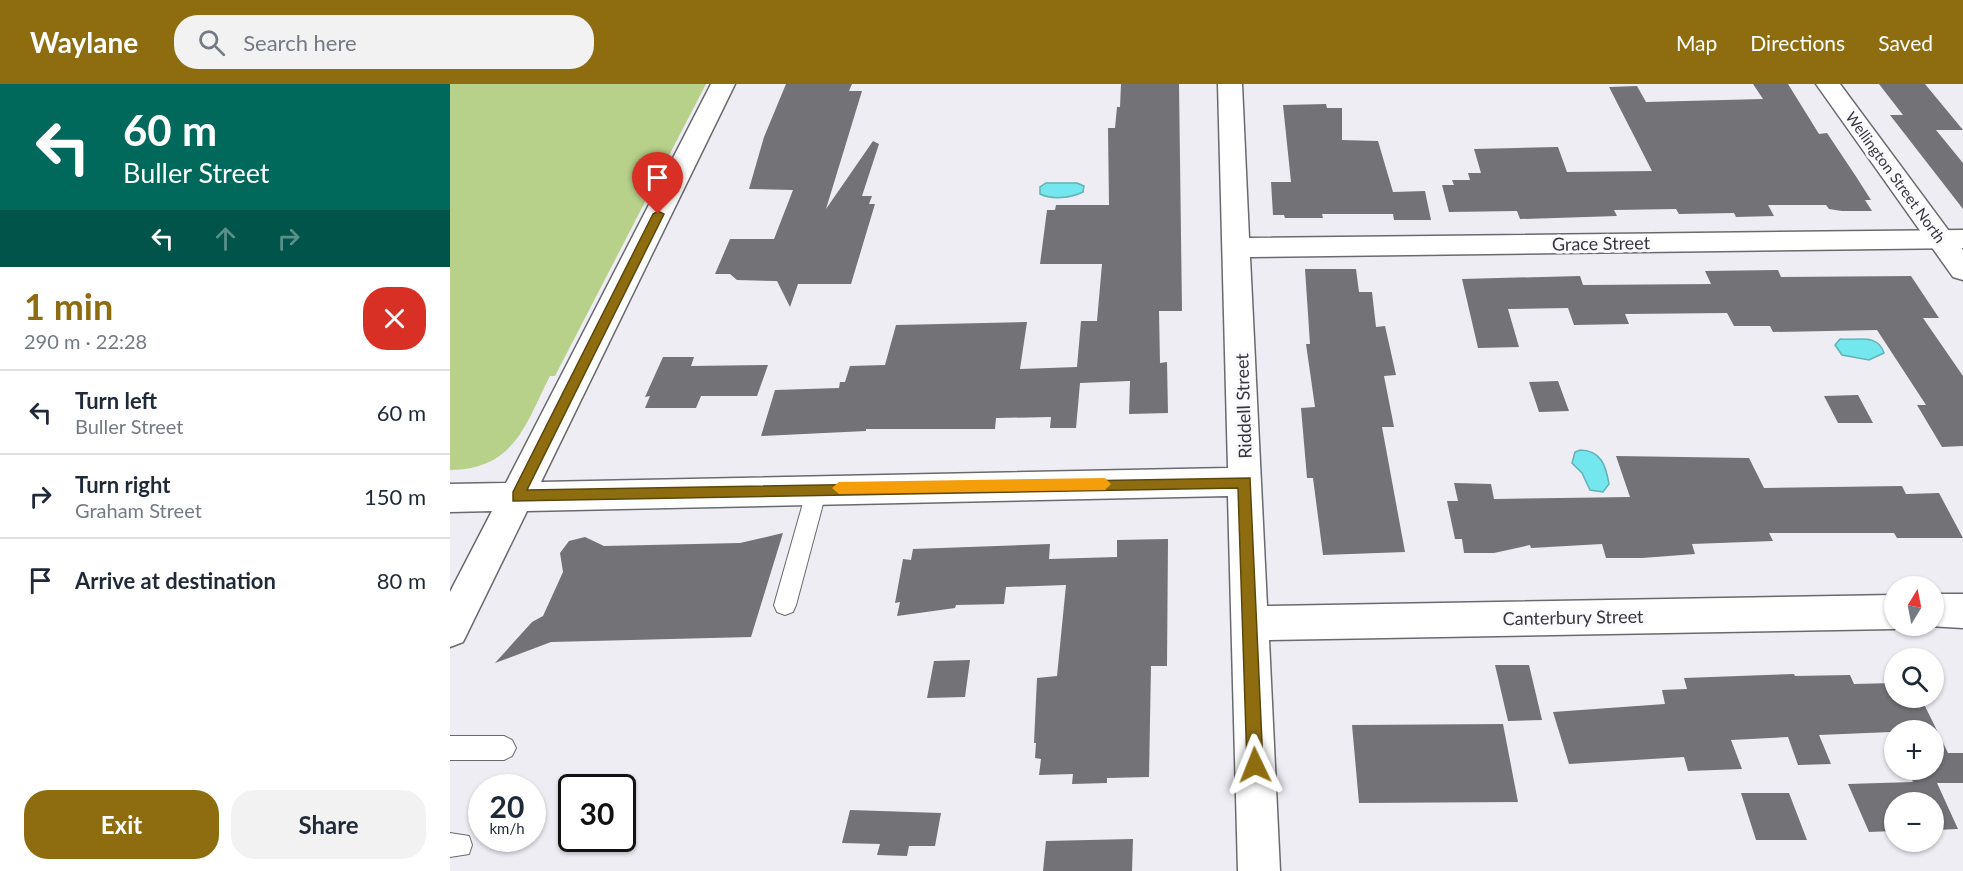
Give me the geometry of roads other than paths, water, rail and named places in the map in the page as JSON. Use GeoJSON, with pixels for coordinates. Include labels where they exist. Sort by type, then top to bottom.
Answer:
{"type":"FeatureCollection","features":[{"type":"Feature","properties":{"kind":"street"},"geometry":{"type":"LineString","coordinates":[[450,630],[459,594],[518,496],[723,84]]}},
{"type":"Feature","properties":{"kind":"street","name":"Riddell Street"},"geometry":{"type":"LineString","coordinates":[[1230,84],[1238,248],[1259,871]]}},
{"type":"Feature","properties":{"kind":"street","name":"Wellington Street North"},"geometry":{"type":"LineString","coordinates":[[1828,84],[1952,239],[1963,270]]}},
{"type":"Feature","properties":{"kind":"street","name":"Grace Street"},"geometry":{"type":"LineString","coordinates":[[1238,248],[1952,239]]}},
{"type":"Feature","properties":{"kind":"street"},"geometry":{"type":"LineString","coordinates":[[450,498],[1245,482]]}},
{"type":"Feature","properties":{"kind":"street"},"geometry":{"type":"LineString","coordinates":[[1944,611],[1963,611]]}},
{"type":"Feature","properties":{"kind":"street","name":"Canterbury Street"},"geometry":{"type":"LineString","coordinates":[[1251,623],[1884,612]]}},
{"type":"Feature","properties":{"kind":"lane"},"geometry":{"type":"LineString","coordinates":[[785,605],[817,489]]}},
{"type":"Feature","properties":{"kind":"lane"},"geometry":{"type":"LineString","coordinates":[[450,748],[504,748]]}},
{"type":"Feature","properties":{"kind":"water"},"geometry":{"type":"Polygon","coordinates":[[[1046,183],[1077,183],[1084,186],[1083,192],[1056,198],[1040,194],[1040,187],[1046,183]]]}},
{"type":"Feature","properties":{"kind":"water"},"geometry":{"type":"Polygon","coordinates":[[[1840,339],[1872,340],[1881,347],[1884,353],[1869,360],[1842,355],[1835,345],[1840,339]]]}},
{"type":"Feature","properties":{"kind":"water"},"geometry":{"type":"Polygon","coordinates":[[[1580,450],[1598,456],[1604,465],[1609,484],[1603,492],[1590,490],[1582,473],[1572,463],[1575,452],[1580,450]]]}}]}
